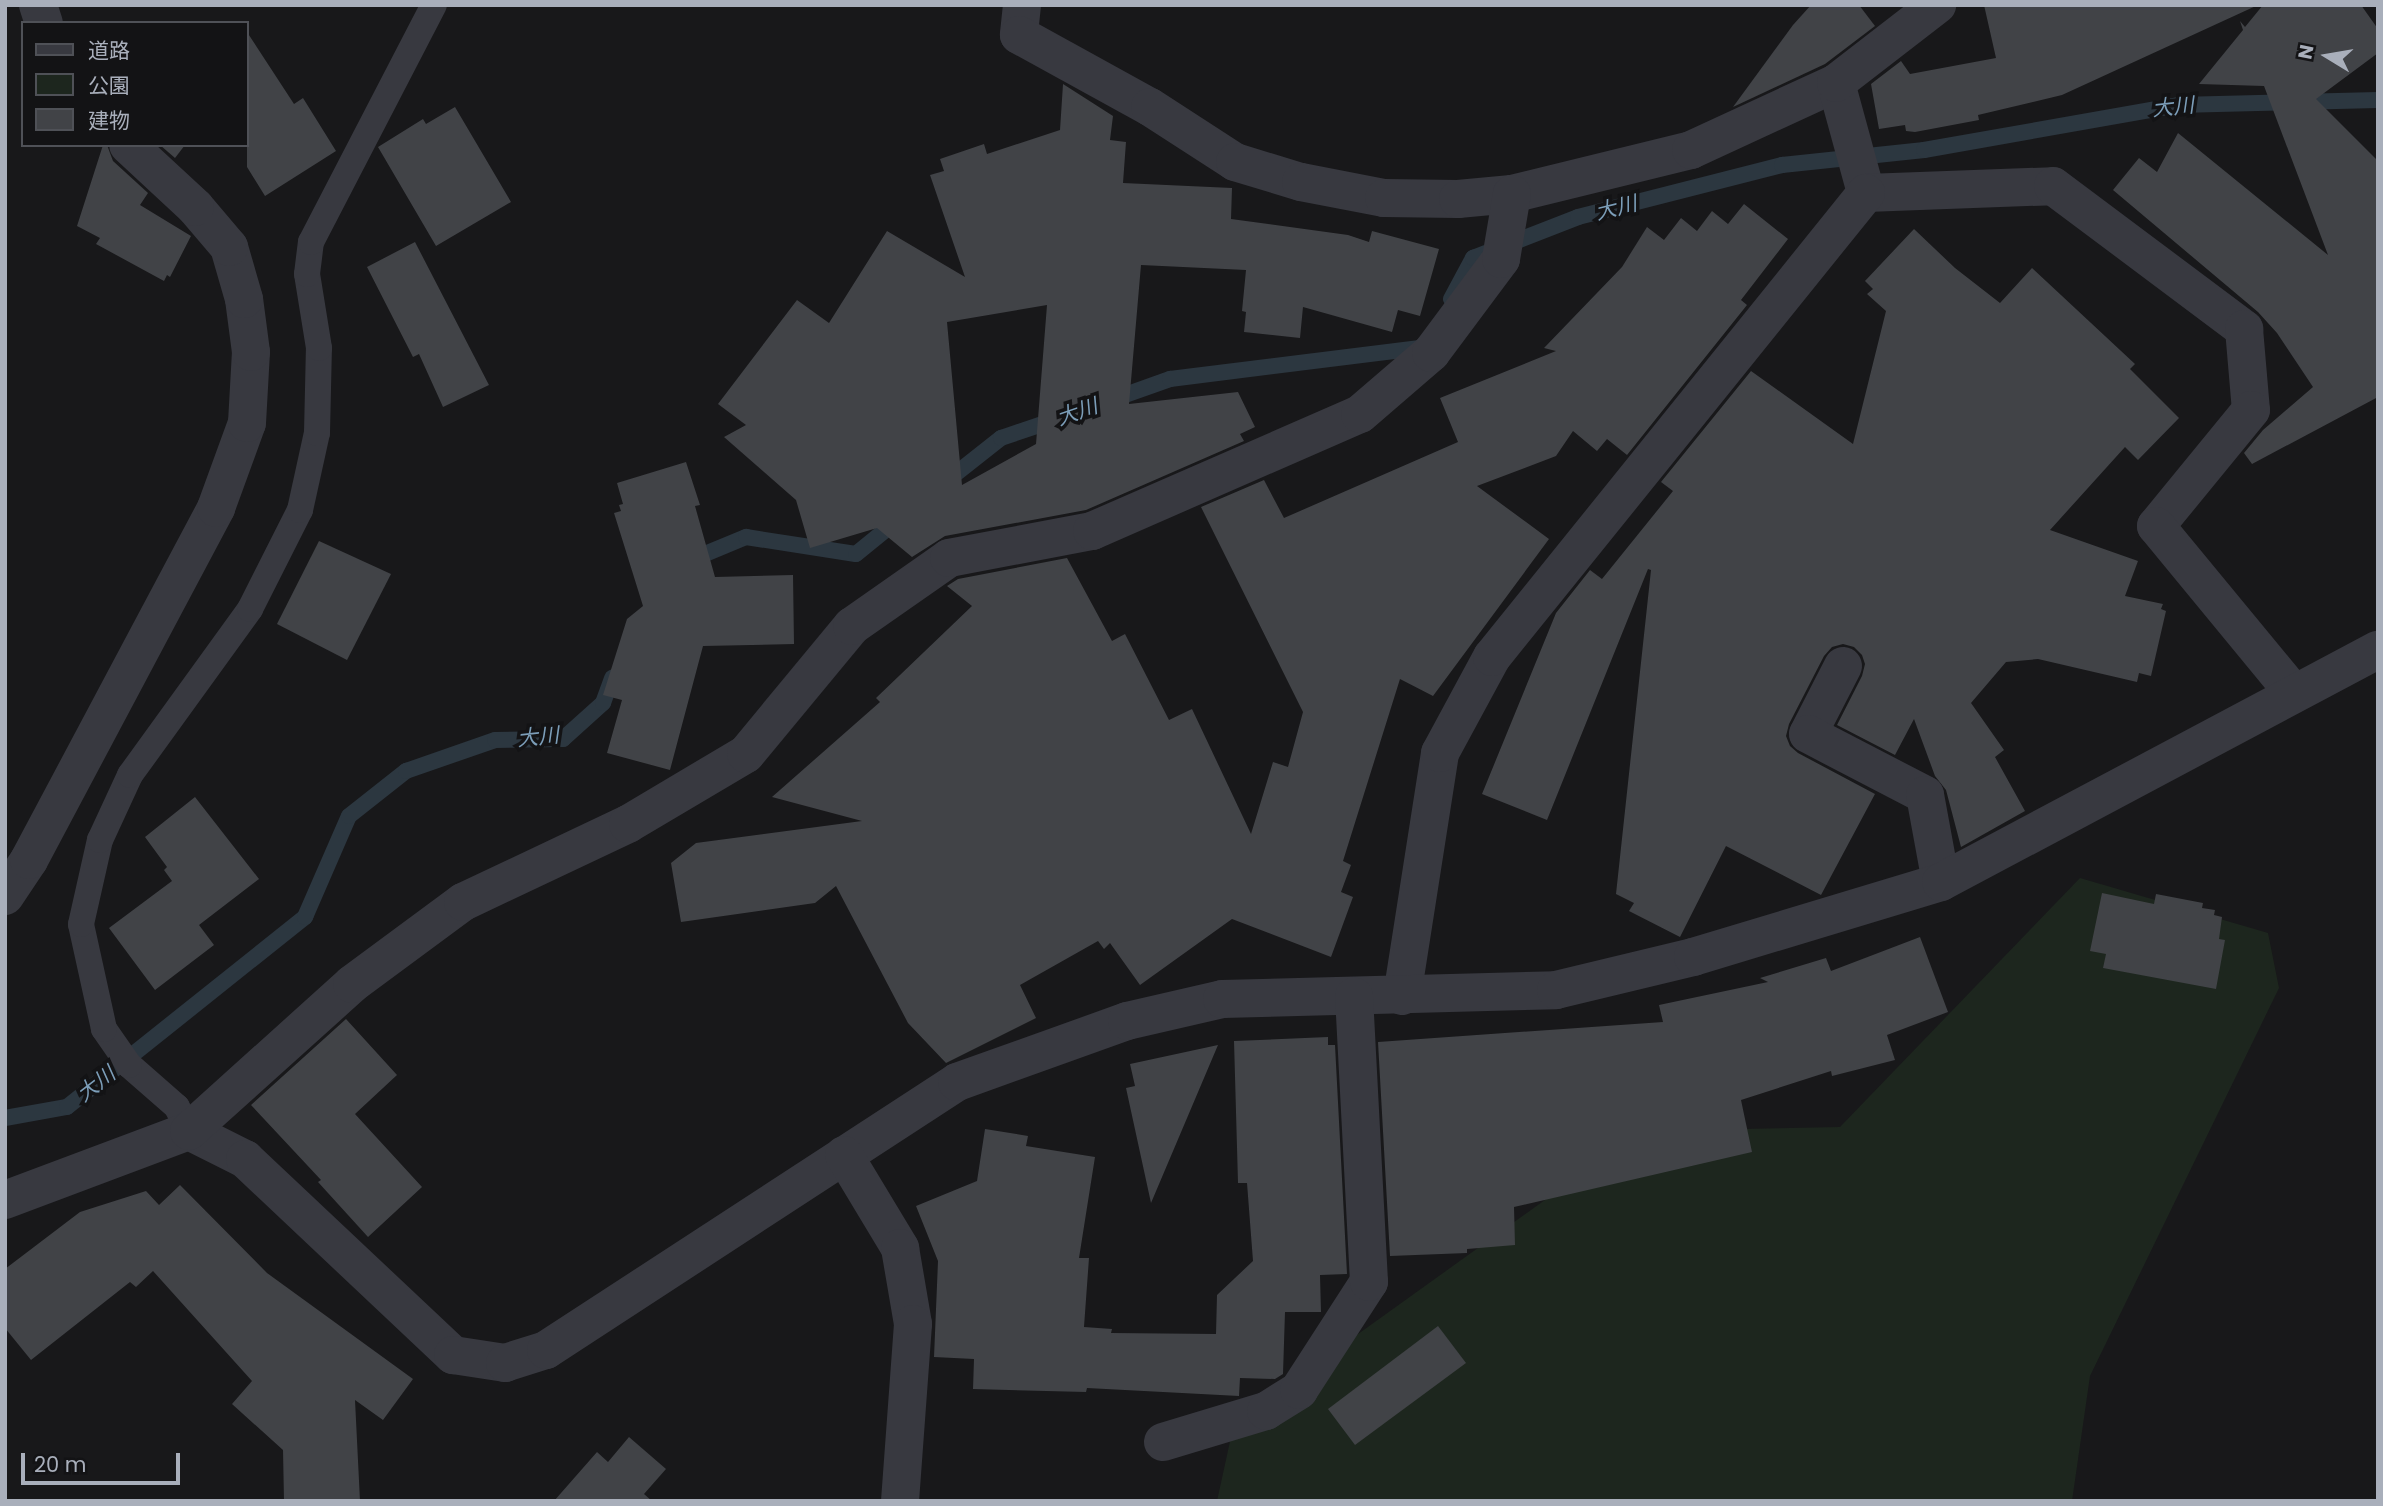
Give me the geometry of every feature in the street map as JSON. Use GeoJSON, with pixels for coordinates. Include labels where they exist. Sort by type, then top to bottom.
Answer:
{"type":"FeatureCollection","features":[{"type":"Feature","properties":{"kind":"street"},"geometry":{"type":"LineString","coordinates":[[1022,5],[1018,35],[1150,107],[1235,162],[1300,182],[1384,198],[1458,198],[1512,194],[1691,150],[1836,83],[1937,5]]}},
{"type":"Feature","properties":{"kind":"street"},"geometry":{"type":"LineString","coordinates":[[1836,83],[1866,193]]}},
{"type":"Feature","properties":{"kind":"street"},"geometry":{"type":"LineString","coordinates":[[5,896],[29,860],[216,508],[247,423],[251,352],[244,299],[229,247],[195,207],[130,147]]}},
{"type":"Feature","properties":{"kind":"street"},"geometry":{"type":"LineString","coordinates":[[1402,996],[1440,753],[1492,657],[1866,193],[2053,186],[2244,329],[2251,410],[2156,526],[2293,692]]}},
{"type":"Feature","properties":{"kind":"street"},"geometry":{"type":"LineString","coordinates":[[5,1200],[189,1131],[352,984],[463,902],[628,824],[746,754],[852,626],[949,558],[1092,531],[1360,414],[1431,353],[1501,259],[1512,194]]}},
{"type":"Feature","properties":{"kind":"street"},"geometry":{"type":"LineString","coordinates":[[189,1131],[245,1159],[453,1355],[505,1363],[546,1350],[957,1082],[1127,1021],[1222,999],[1556,990],[1693,957],[1941,882],[2293,692],[2378,650]]}},
{"type":"Feature","properties":{"kind":"street"},"geometry":{"type":"LineString","coordinates":[[1843,666],[1808,734],[1924,796],[1941,882]]}},
{"type":"Feature","properties":{"kind":"street"},"geometry":{"type":"LineString","coordinates":[[1163,1441],[1266,1411],[1299,1390],[1369,1282],[1354,996]]}},
{"type":"Feature","properties":{"kind":"street"},"geometry":{"type":"LineString","coordinates":[[844,1155],[900,1248],[913,1324],[900,1500]]}},
{"type":"Feature","properties":{"kind":"lane"},"geometry":{"type":"LineString","coordinates":[[189,1131],[177,1107],[129,1065],[104,1029],[81,924],[100,840],[130,775],[250,609],[300,510],[317,433],[319,348],[307,274],[311,242],[435,5]]}},
{"type":"Feature","properties":{"kind":"green space"},"geometry":{"type":"Polygon","coordinates":[[[2080,878],[2268,933],[2279,988],[2090,1376],[2072,1501],[1217,1501],[1234,1423],[1641,1131],[1840,1127],[2080,878]]]}},
{"type":"Feature","properties":{"kind":"building"},"geometry":{"type":"Polygon","coordinates":[[[1811,5],[1859,5],[1875,26],[1825,64],[1733,107],[1793,25],[1811,5]]]}},
{"type":"Feature","properties":{"kind":"building"},"geometry":{"type":"Polygon","coordinates":[[[1984,5],[2258,5],[2062,95],[1978,115],[1979,120],[1915,132],[1906,131],[1905,125],[1879,129],[1871,84],[1901,61],[1910,74],[1996,58],[1984,5]]]}},
{"type":"Feature","properties":{"kind":"building"},"geometry":{"type":"Polygon","coordinates":[[[2263,5],[2361,5],[2378,29],[2378,53],[2316,99],[2378,161],[2378,397],[2252,464],[2244,453],[2263,430],[2313,387],[2277,333],[2258,312],[2113,190],[2139,158],[2157,172],[2178,133],[2328,255],[2264,86],[2199,84],[2243,30],[2240,21],[2245,27],[2263,5]]]}},
{"type":"Feature","properties":{"kind":"building"},"geometry":{"type":"Polygon","coordinates":[[[248,34],[294,104],[303,98],[336,151],[265,196],[247,167],[248,34]]]}},
{"type":"Feature","properties":{"kind":"building"},"geometry":{"type":"Polygon","coordinates":[[[1063,84],[1113,116],[1110,140],[1126,142],[1123,183],[1232,188],[1231,219],[1348,235],[1369,242],[1372,231],[1439,249],[1420,316],[1398,310],[1392,332],[1303,307],[1300,338],[1244,332],[1246,312],[1242,311],[1246,270],[1141,265],[1129,404],[1238,392],[1255,427],[1240,434],[1244,441],[1086,510],[945,536],[912,557],[877,528],[810,548],[796,500],[724,437],[746,425],[718,404],[797,300],[829,323],[887,231],[965,277],[930,175],[944,171],[940,159],[984,144],[987,154],[1060,130],[1063,84]],[[1047,305],[947,322],[962,485],[1036,444],[1047,305]]]}},
{"type":"Feature","properties":{"kind":"building"},"geometry":{"type":"Polygon","coordinates":[[[455,107],[511,202],[436,246],[378,147],[423,119],[426,124],[455,107]]]}},
{"type":"Feature","properties":{"kind":"building"},"geometry":{"type":"Polygon","coordinates":[[[102,147],[108,147],[113,161],[148,193],[140,205],[191,236],[170,277],[167,275],[164,281],[96,244],[100,238],[77,226],[102,147]]]}},
{"type":"Feature","properties":{"kind":"building"},"geometry":{"type":"Polygon","coordinates":[[[162,147],[183,147],[175,158],[162,147]]]}},
{"type":"Feature","properties":{"kind":"building"},"geometry":{"type":"Polygon","coordinates":[[[1744,204],[1788,239],[1741,300],[1747,305],[1627,455],[1607,439],[1597,451],[1573,431],[1556,456],[1477,486],[1549,539],[1433,696],[1400,679],[1343,861],[1351,865],[1341,892],[1353,897],[1331,957],[1232,919],[1140,985],[1110,943],[1104,949],[1098,941],[1020,985],[1036,1018],[946,1063],[908,1023],[836,886],[815,903],[681,922],[671,863],[696,843],[862,821],[772,797],[880,702],[876,698],[972,606],[947,586],[958,579],[1067,558],[1112,641],[1125,634],[1169,720],[1192,709],[1251,834],[1273,762],[1288,767],[1303,712],[1201,507],[1264,480],[1284,518],[1458,442],[1440,398],[1556,351],[1544,348],[1622,267],[1647,227],[1664,240],[1681,218],[1697,231],[1712,211],[1728,224],[1744,204]]]}},
{"type":"Feature","properties":{"kind":"building"},"geometry":{"type":"Polygon","coordinates":[[[1914,229],[1955,268],[2000,303],[2032,268],[2135,364],[2130,369],[2179,418],[2138,460],[2125,447],[2050,530],[2138,561],[2125,596],[2163,604],[2161,609],[2166,611],[2151,676],[2139,673],[2137,682],[2038,659],[2006,662],[1971,703],[2004,750],[1995,757],[2025,811],[1961,847],[1946,790],[1935,776],[1914,719],[1895,755],[1837,725],[1862,676],[1865,664],[1862,655],[1854,647],[1843,644],[1832,647],[1824,656],[1789,724],[1786,736],[1790,746],[1798,753],[1875,794],[1821,895],[1726,846],[1680,937],[1629,911],[1634,903],[1616,894],[1651,570],[1648,569],[1547,820],[1482,794],[1556,613],[1590,570],[1602,579],[1673,491],[1661,482],[1751,371],[1853,444],[1886,311],[1867,294],[1873,289],[1865,281],[1914,229]]]}},
{"type":"Feature","properties":{"kind":"building"},"geometry":{"type":"Polygon","coordinates":[[[415,242],[489,385],[443,407],[419,354],[413,357],[367,267],[415,242]]]}},
{"type":"Feature","properties":{"kind":"building"},"geometry":{"type":"Polygon","coordinates":[[[686,462],[700,505],[695,506],[715,577],[793,575],[794,644],[703,646],[670,770],[607,753],[622,700],[603,695],[627,619],[643,606],[614,513],[621,511],[619,505],[623,504],[617,483],[686,462]]]}},
{"type":"Feature","properties":{"kind":"building"},"geometry":{"type":"Polygon","coordinates":[[[319,541],[391,574],[347,660],[277,624],[319,541]]]}},
{"type":"Feature","properties":{"kind":"building"},"geometry":{"type":"Polygon","coordinates":[[[195,797],[259,879],[199,925],[214,945],[155,990],[109,928],[172,881],[164,870],[167,867],[145,837],[195,797]]]}},
{"type":"Feature","properties":{"kind":"building"},"geometry":{"type":"Polygon","coordinates":[[[2102,893],[2154,904],[2156,894],[2203,903],[2202,908],[2215,910],[2214,915],[2222,917],[2219,939],[2225,940],[2216,989],[2103,968],[2106,954],[2090,951],[2102,893]]]}},
{"type":"Feature","properties":{"kind":"building"},"geometry":{"type":"Polygon","coordinates":[[[1920,937],[1948,1012],[1887,1035],[1895,1060],[1832,1076],[1831,1071],[1741,1100],[1752,1152],[1514,1207],[1515,1245],[1467,1249],[1467,1253],[1390,1256],[1378,1042],[1663,1022],[1659,1005],[1768,982],[1760,978],[1826,958],[1831,971],[1920,937]]]}},
{"type":"Feature","properties":{"kind":"building"},"geometry":{"type":"Polygon","coordinates":[[[346,1019],[397,1075],[355,1114],[422,1187],[368,1237],[318,1182],[321,1180],[251,1105],[346,1019]]]}},
{"type":"Feature","properties":{"kind":"building"},"geometry":{"type":"Polygon","coordinates":[[[1328,1037],[1328,1045],[1335,1045],[1347,1274],[1320,1275],[1321,1312],[1285,1312],[1283,1374],[1275,1379],[1240,1378],[1239,1396],[1087,1388],[1086,1392],[973,1389],[974,1359],[934,1357],[938,1261],[916,1206],[977,1181],[985,1129],[1028,1136],[1026,1146],[1095,1157],[1079,1258],[1089,1258],[1084,1327],[1112,1329],[1111,1333],[1216,1334],[1217,1295],[1253,1261],[1247,1183],[1238,1183],[1234,1041],[1328,1037]]]}},
{"type":"Feature","properties":{"kind":"building"},"geometry":{"type":"Polygon","coordinates":[[[1218,1045],[1151,1203],[1126,1088],[1135,1086],[1130,1064],[1218,1045]]]}},
{"type":"Feature","properties":{"kind":"building"},"geometry":{"type":"Polygon","coordinates":[[[180,1185],[267,1273],[413,1379],[383,1420],[355,1400],[360,1501],[284,1501],[283,1450],[232,1404],[252,1381],[153,1271],[136,1287],[130,1282],[31,1360],[5,1328],[5,1269],[80,1212],[146,1191],[159,1205],[180,1185]]]}},
{"type":"Feature","properties":{"kind":"building"},"geometry":{"type":"Polygon","coordinates":[[[1438,1326],[1466,1363],[1355,1445],[1328,1409],[1438,1326]]]}},
{"type":"Feature","properties":{"kind":"building"},"geometry":{"type":"Polygon","coordinates":[[[629,1437],[666,1469],[644,1494],[652,1501],[554,1501],[597,1452],[608,1462],[629,1437]]]}},
{"type":"Feature","properties":{"kind":"waterway","name":"大川"},"geometry":{"type":"LineString","coordinates":[[1451,299],[1473,258],[1578,217],[1782,165],[1924,150],[2178,105],[2378,100]]}},
{"type":"Feature","properties":{"kind":"waterway","name":"大川"},"geometry":{"type":"LineString","coordinates":[[1111,400],[1170,379],[1426,347]]}},
{"type":"Feature","properties":{"kind":"waterway","name":"大川"},"geometry":{"type":"LineString","coordinates":[[944,483],[1001,438],[1057,419]]}},
{"type":"Feature","properties":{"kind":"waterway","name":"大川"},"geometry":{"type":"LineString","coordinates":[[688,561],[746,537],[856,554],[899,519]]}},
{"type":"Feature","properties":{"kind":"waterway","name":"大川"},"geometry":{"type":"LineString","coordinates":[[5,1118],[67,1107],[305,917],[349,816],[406,771],[495,740],[563,739],[603,703],[612,678]]}}]}
